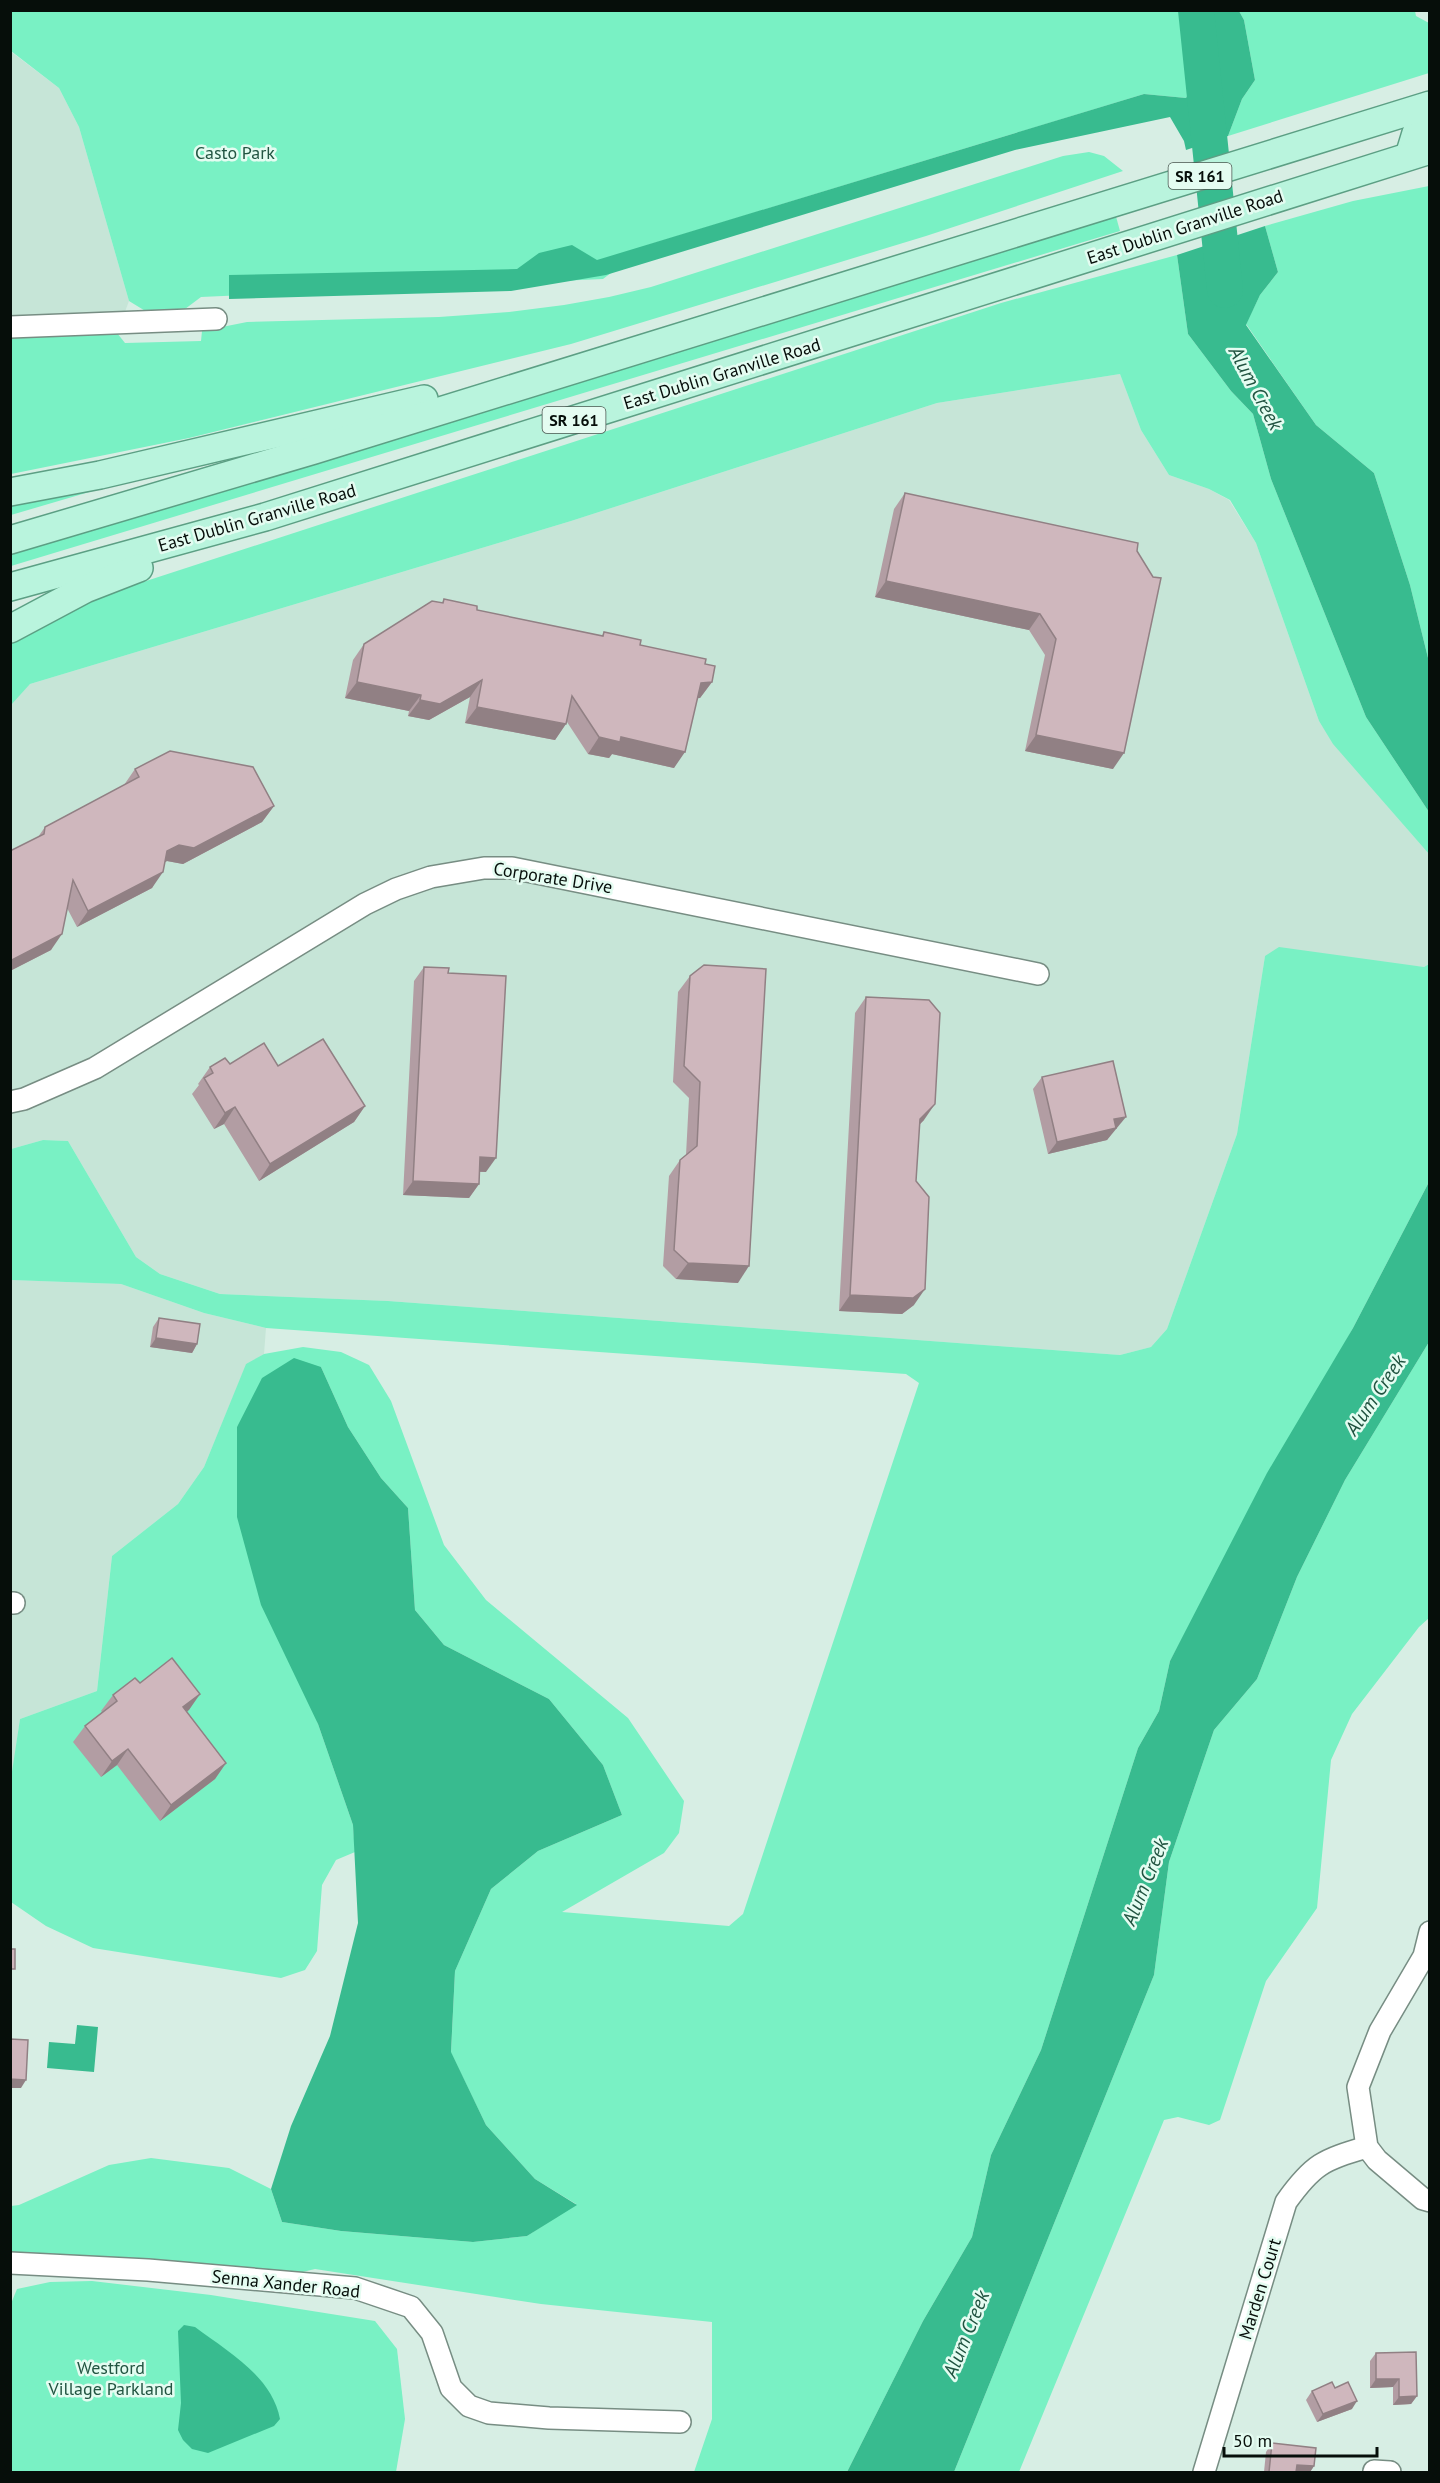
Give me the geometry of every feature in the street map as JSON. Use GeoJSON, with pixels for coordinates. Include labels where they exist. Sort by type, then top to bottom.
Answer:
{"type":"FeatureCollection","features":[{"type":"Feature","properties":{"kind":"main road","name":"SR 161"},"geometry":{"type":"LineString","coordinates":[[10,540],[314,450],[1430,105]]}},
{"type":"Feature","properties":{"kind":"main road"},"geometry":{"type":"LineString","coordinates":[[1419,153],[1416,133],[1430,123]]}},
{"type":"Feature","properties":{"kind":"main road","name":"East Dublin Granville Road"},"geometry":{"type":"LineString","coordinates":[[10,587],[265,517],[1419,153]]}},
{"type":"Feature","properties":{"kind":"main road"},"geometry":{"type":"LineString","coordinates":[[10,492],[100,475],[650,346]]}},
{"type":"Feature","properties":{"kind":"main road"},"geometry":{"type":"LineString","coordinates":[[10,629],[85,589],[265,517]]}},
{"type":"Feature","properties":{"kind":"street"},"geometry":{"type":"LineString","coordinates":[[10,327],[216,319]]}},
{"type":"Feature","properties":{"kind":"street","name":"Corporate Drive"},"geometry":{"type":"LineString","coordinates":[[10,1102],[24,1099],[95,1068],[365,904],[396,889],[431,877],[484,868],[512,868],[623,889],[1038,974]]}},
{"type":"Feature","properties":{"kind":"street"},"geometry":{"type":"LineString","coordinates":[[1430,1932],[1424,1956],[1380,2031],[1358,2087],[1367,2147],[1384,2166],[1423,2199],[1430,2200]]}},
{"type":"Feature","properties":{"kind":"street","name":"Marden Court"},"geometry":{"type":"LineString","coordinates":[[1204,2472],[1286,2202],[1305,2176],[1323,2163],[1332,2157],[1367,2147]]}},
{"type":"Feature","properties":{"kind":"street","name":"Senna Xander Road"},"geometry":{"type":"LineString","coordinates":[[10,2264],[148,2270],[355,2288],[411,2307],[432,2333],[451,2388],[468,2406],[499,2414],[680,2422]]}},
{"type":"Feature","properties":{"kind":"shaded area"},"geometry":{"type":"Polygon","coordinates":[[[10,51],[59,88],[79,127],[129,301],[117,333],[11,337],[10,51]]]}},
{"type":"Feature","properties":{"kind":"shaded area"},"geometry":{"type":"Polygon","coordinates":[[[1120,374],[1141,430],[1169,475],[1209,489],[1229,500],[1256,543],[1319,721],[1334,744],[1429,854],[1429,964],[1424,967],[1265,956],[1237,1134],[1167,1329],[1151,1347],[1120,1355],[388,1301],[220,1294],[160,1274],[136,1257],[68,1141],[43,1140],[11,1149],[10,705],[30,684],[571,521],[937,403],[1120,374]]]}},
{"type":"Feature","properties":{"kind":"shaded area"},"geometry":{"type":"Polygon","coordinates":[[[11,1280],[121,1284],[204,1313],[266,1328],[264,1354],[246,1365],[204,1467],[178,1504],[112,1556],[97,1691],[20,1719],[11,1785],[11,1280]]]}},
{"type":"Feature","properties":{"kind":"green space","name":"Casto Park"},"geometry":{"type":"Polygon","coordinates":[[[11,10],[1189,10],[1199,74],[1186,98],[1144,94],[648,245],[603,279],[201,297],[181,312],[147,312],[129,301],[79,127],[59,88],[11,51],[11,10]]]}},
{"type":"Feature","properties":{"kind":"green space"},"geometry":{"type":"Polygon","coordinates":[[[1239,11],[1415,11],[1416,16],[1429,23],[1429,73],[1228,136],[1242,99],[1255,80],[1244,20],[1239,11]]]}},
{"type":"Feature","properties":{"kind":"green space"},"geometry":{"type":"Polygon","coordinates":[[[1089,152],[1104,156],[1123,171],[926,236],[571,344],[189,438],[11,474],[10,337],[117,333],[125,343],[201,341],[202,331],[247,322],[439,317],[564,305],[651,287],[1063,156],[1089,152]]]}},
{"type":"Feature","properties":{"kind":"green space"},"geometry":{"type":"Polygon","coordinates":[[[1429,186],[1429,662],[1410,585],[1374,473],[1316,425],[1246,324],[1260,295],[1278,272],[1265,226],[1353,201],[1429,186]]]}},
{"type":"Feature","properties":{"kind":"green space"},"geometry":{"type":"Polygon","coordinates":[[[1115,213],[1120,231],[11,566],[11,548],[1115,213]]]}},
{"type":"Feature","properties":{"kind":"green space"},"geometry":{"type":"Polygon","coordinates":[[[1177,255],[1188,334],[1231,391],[1253,414],[1271,479],[1366,717],[1429,812],[1429,854],[1333,744],[1319,721],[1256,543],[1230,500],[1209,489],[1169,475],[1141,430],[1120,374],[937,403],[571,521],[30,684],[11,705],[11,635],[100,596],[1001,303],[1177,255]]]}},
{"type":"Feature","properties":{"kind":"green space"},"geometry":{"type":"Polygon","coordinates":[[[95,484],[96,490],[11,515],[11,500],[95,484]]]}},
{"type":"Feature","properties":{"kind":"green space"},"geometry":{"type":"Polygon","coordinates":[[[1279,947],[1424,967],[1429,964],[1429,1182],[1353,1328],[1170,1661],[1159,1711],[1138,1748],[1041,2050],[991,2155],[972,2237],[923,2321],[847,2472],[694,2472],[712,2419],[712,2322],[541,2304],[315,2269],[290,2275],[11,2252],[11,2206],[19,2205],[109,2165],[151,2158],[229,2168],[271,2189],[282,2222],[341,2231],[473,2242],[527,2236],[576,2204],[535,2179],[486,2125],[451,2053],[455,1971],[491,1889],[538,1851],[622,1815],[603,1765],[549,1699],[444,1645],[415,1610],[408,1508],[381,1478],[348,1427],[321,1367],[237,1427],[318,1724],[353,1825],[355,1852],[336,1860],[322,1885],[317,1951],[305,1970],[281,1978],[93,1948],[46,1926],[11,1902],[10,1785],[20,1719],[97,1691],[112,1556],[178,1504],[204,1467],[246,1364],[264,1354],[303,1347],[341,1352],[369,1365],[391,1401],[444,1545],[486,1600],[628,1718],[684,1801],[679,1833],[664,1853],[562,1912],[729,1926],[743,1914],[919,1383],[906,1374],[266,1328],[204,1313],[121,1284],[11,1280],[11,1149],[43,1140],[68,1141],[136,1257],[160,1274],[220,1294],[388,1301],[1120,1355],[1151,1347],[1167,1329],[1237,1134],[1265,956],[1279,947]]]}},
{"type":"Feature","properties":{"kind":"green space"},"geometry":{"type":"Polygon","coordinates":[[[1429,1342],[1429,1618],[1419,1627],[1352,1714],[1331,1760],[1317,1908],[1266,1981],[1220,2120],[1209,2125],[1178,2117],[1164,2120],[1019,2472],[954,2472],[1154,1975],[1169,1862],[1214,1730],[1257,1679],[1297,1577],[1345,1480],[1429,1342]]]}},
{"type":"Feature","properties":{"kind":"green space","name":"Westford Village Parkland"},"geometry":{"type":"Polygon","coordinates":[[[92,2281],[211,2295],[375,2321],[397,2349],[405,2419],[396,2472],[12,2472],[10,2306],[17,2289],[50,2282],[92,2281]]]}},
{"type":"Feature","properties":{"kind":"water"},"geometry":{"type":"Polygon","coordinates":[[[1189,11],[1239,11],[1244,20],[1255,80],[1242,99],[1228,136],[1186,150],[1184,141],[1170,117],[1015,150],[606,275],[511,291],[229,299],[229,275],[517,269],[539,253],[572,245],[597,260],[1144,94],[1186,98],[1199,74],[1189,11]]]}},
{"type":"Feature","properties":{"kind":"water"},"geometry":{"type":"Polygon","coordinates":[[[1265,226],[1278,272],[1260,295],[1246,325],[1316,425],[1374,473],[1410,585],[1429,662],[1429,812],[1366,717],[1271,479],[1253,414],[1231,391],[1188,334],[1177,255],[1265,226]]]}},
{"type":"Feature","properties":{"kind":"water"},"geometry":{"type":"Polygon","coordinates":[[[1429,1182],[1429,1342],[1345,1480],[1297,1577],[1257,1679],[1214,1730],[1169,1862],[1154,1975],[954,2472],[847,2472],[923,2321],[972,2237],[991,2155],[1041,2050],[1138,1748],[1159,1711],[1170,1661],[1267,1473],[1353,1328],[1429,1182]]]}},
{"type":"Feature","properties":{"kind":"water"},"geometry":{"type":"Polygon","coordinates":[[[294,1358],[321,1367],[348,1427],[381,1478],[408,1508],[415,1610],[444,1645],[549,1699],[603,1765],[622,1815],[538,1851],[491,1889],[455,1971],[451,2052],[486,2125],[535,2179],[577,2205],[527,2236],[473,2242],[341,2231],[282,2222],[271,2189],[291,2126],[330,2036],[358,1923],[353,1825],[318,1724],[261,1605],[237,1517],[237,1427],[262,1378],[294,1358]]]}},
{"type":"Feature","properties":{"kind":"water"},"geometry":{"type":"Polygon","coordinates":[[[77,2025],[98,2027],[94,2072],[47,2068],[49,2042],[75,2044],[77,2025]]]}},
{"type":"Feature","properties":{"kind":"water"},"geometry":{"type":"Polygon","coordinates":[[[184,2325],[195,2327],[234,2355],[258,2377],[268,2390],[280,2419],[274,2426],[208,2453],[192,2449],[183,2440],[178,2430],[181,2403],[178,2331],[184,2325]]]}},
{"type":"Feature","properties":{"kind":"building"},"geometry":{"type":"Polygon","coordinates":[[[905,493],[1138,543],[1137,551],[1153,577],[1161,578],[1124,753],[1036,735],[1056,639],[1040,614],[886,581],[905,493]]]}},
{"type":"Feature","properties":{"kind":"building"},"geometry":{"type":"Polygon","coordinates":[[[444,599],[477,606],[477,610],[603,636],[604,632],[641,640],[640,645],[706,659],[705,664],[715,666],[712,682],[701,683],[685,752],[621,737],[620,742],[599,737],[572,696],[566,724],[477,707],[482,680],[440,704],[420,700],[421,695],[357,682],[364,644],[432,601],[443,603],[444,599]]]}},
{"type":"Feature","properties":{"kind":"building"},"geometry":{"type":"Polygon","coordinates":[[[170,751],[253,767],[274,806],[194,848],[179,845],[167,851],[163,872],[88,911],[73,880],[62,934],[10,961],[10,851],[44,834],[45,827],[139,777],[135,769],[170,751]]]}},
{"type":"Feature","properties":{"kind":"building"},"geometry":{"type":"Polygon","coordinates":[[[704,965],[766,969],[749,1266],[688,1263],[674,1250],[680,1160],[697,1146],[700,1082],[684,1066],[690,976],[704,965]]]}},
{"type":"Feature","properties":{"kind":"building"},"geometry":{"type":"Polygon","coordinates":[[[424,967],[449,968],[448,973],[506,976],[496,1158],[480,1157],[479,1184],[413,1181],[424,967]]]}},
{"type":"Feature","properties":{"kind":"building"},"geometry":{"type":"Polygon","coordinates":[[[866,997],[929,1000],[940,1013],[935,1104],[920,1119],[916,1181],[929,1197],[925,1289],[913,1298],[850,1295],[866,997]]]}},
{"type":"Feature","properties":{"kind":"building"},"geometry":{"type":"Polygon","coordinates":[[[323,1039],[365,1106],[270,1164],[235,1107],[225,1113],[204,1078],[213,1073],[210,1067],[225,1058],[230,1064],[264,1043],[278,1066],[323,1039]]]}},
{"type":"Feature","properties":{"kind":"building"},"geometry":{"type":"Polygon","coordinates":[[[1113,1061],[1126,1117],[1114,1119],[1116,1128],[1057,1142],[1042,1077],[1113,1061]]]}},
{"type":"Feature","properties":{"kind":"building"},"geometry":{"type":"Polygon","coordinates":[[[159,1318],[200,1324],[197,1344],[156,1338],[159,1318]]]}},
{"type":"Feature","properties":{"kind":"building"},"geometry":{"type":"Polygon","coordinates":[[[172,1658],[200,1694],[183,1707],[226,1763],[171,1805],[128,1749],[112,1761],[85,1726],[117,1701],[113,1695],[135,1678],[140,1683],[172,1658]]]}},
{"type":"Feature","properties":{"kind":"building"},"geometry":{"type":"Polygon","coordinates":[[[10,1949],[15,1949],[15,1969],[10,1969],[10,1949]]]}},
{"type":"Feature","properties":{"kind":"building"},"geometry":{"type":"Polygon","coordinates":[[[10,2039],[28,2040],[26,2080],[10,2079],[10,2039]]]}},
{"type":"Feature","properties":{"kind":"building"},"geometry":{"type":"Polygon","coordinates":[[[1416,2352],[1417,2396],[1399,2397],[1399,2379],[1376,2379],[1376,2353],[1416,2352]]]}},
{"type":"Feature","properties":{"kind":"building"},"geometry":{"type":"Polygon","coordinates":[[[1332,2382],[1335,2388],[1348,2382],[1357,2401],[1323,2414],[1312,2391],[1332,2382]]]}},
{"type":"Feature","properties":{"kind":"building"},"geometry":{"type":"Polygon","coordinates":[[[1272,2443],[1316,2448],[1314,2466],[1297,2465],[1296,2472],[1269,2472],[1272,2443]]]}},
{"type":"Feature","properties":{"kind":"waterway","name":"Alum Creek"},"geometry":{"type":"LineString","coordinates":[[1196,10],[1225,290]]}}]}
